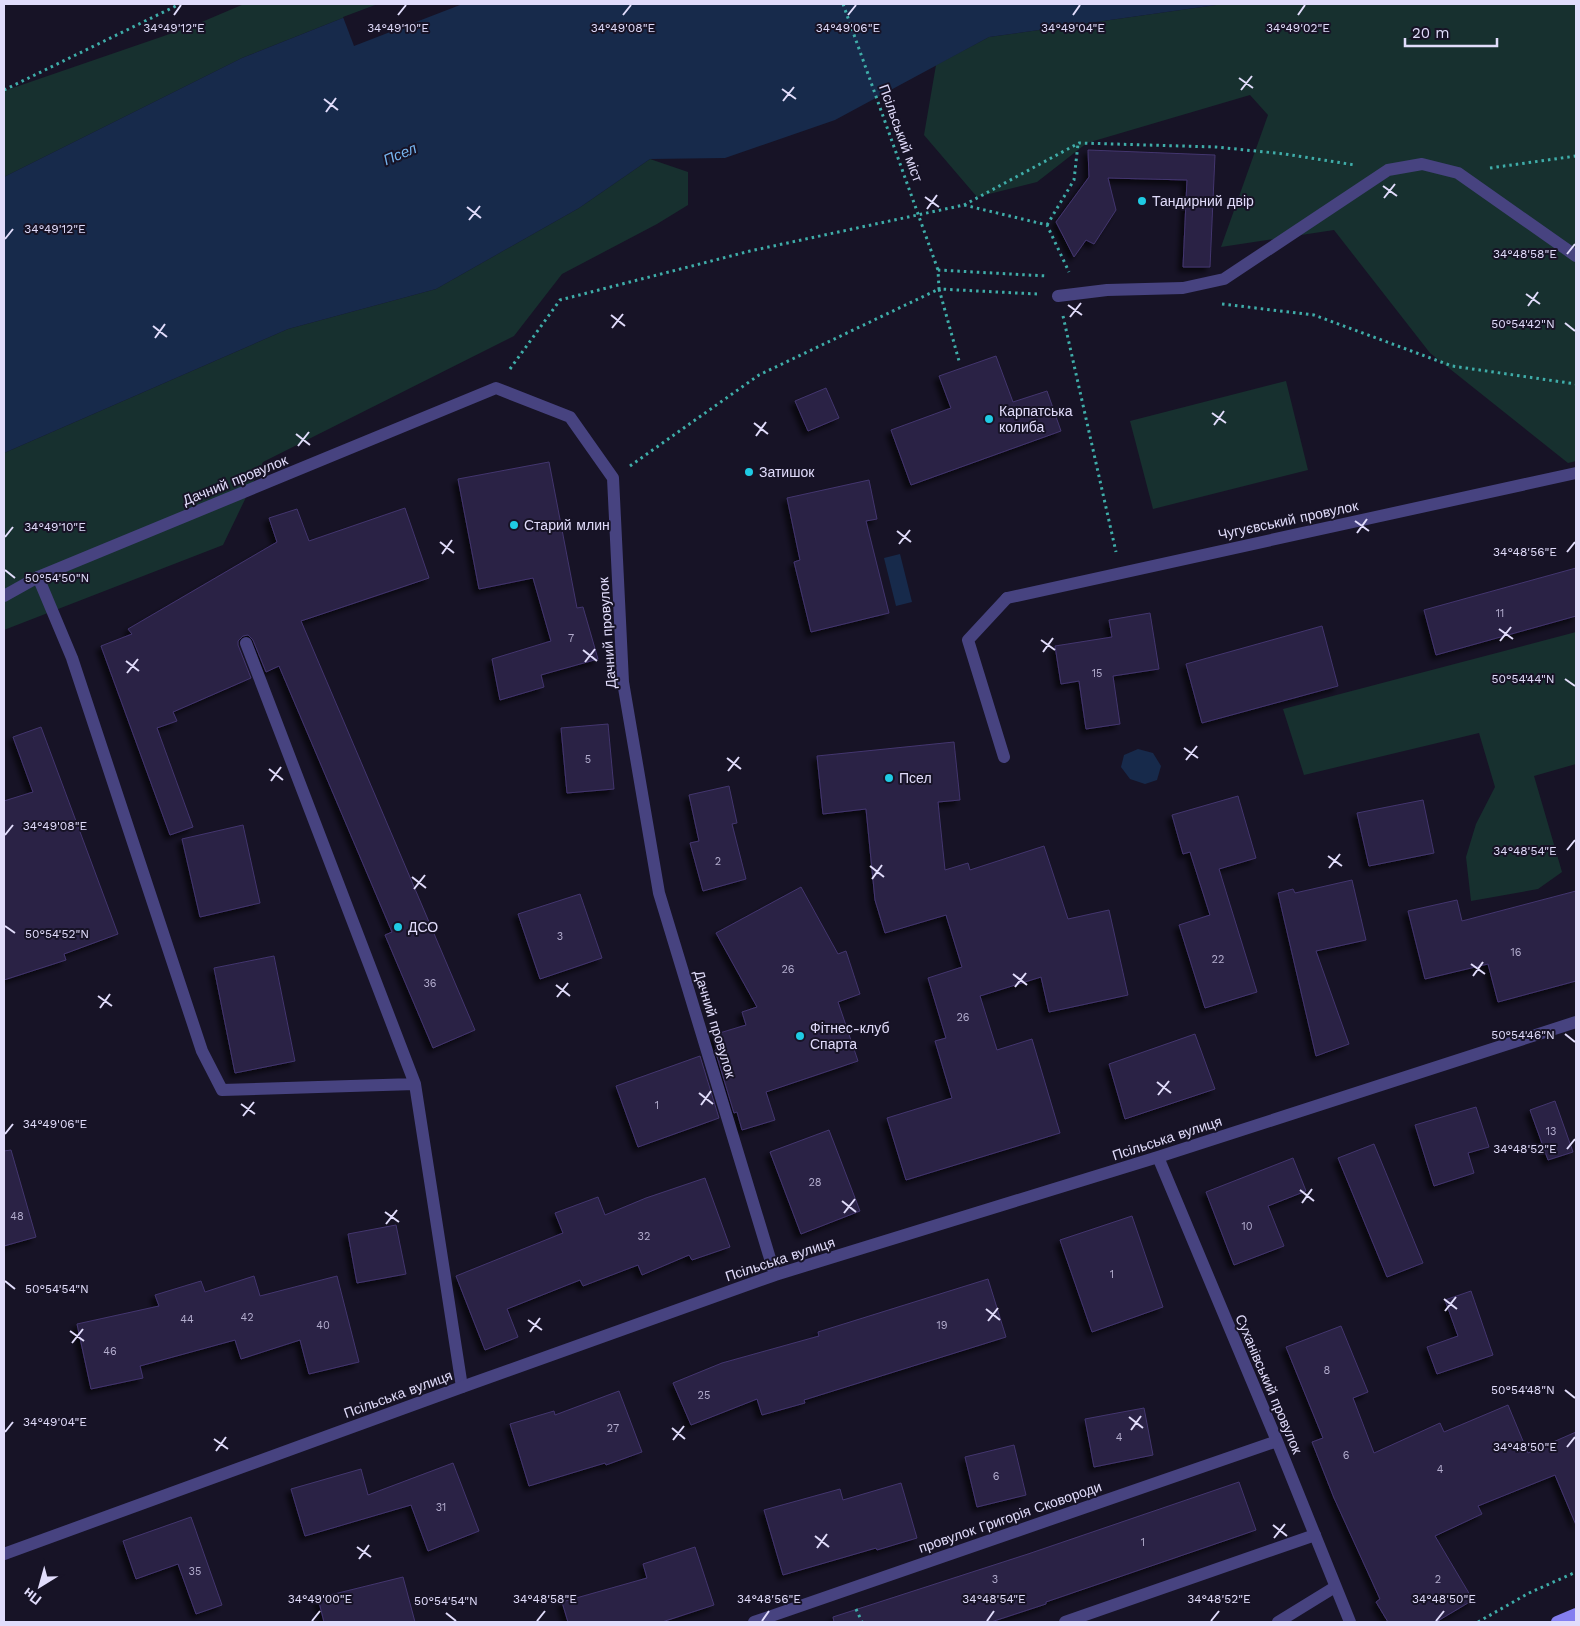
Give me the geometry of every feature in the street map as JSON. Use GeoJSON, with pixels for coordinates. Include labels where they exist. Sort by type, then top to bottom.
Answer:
{"type":"FeatureCollection","features":[{"type":"Feature","properties":{"kind":"main road"},"geometry":{"type":"LineString","coordinates":[[1557,1622],[1576,1614]]}},
{"type":"Feature","properties":{"kind":"street"},"geometry":{"type":"LineString","coordinates":[[1058,296],[1107,290],[1183,288],[1224,279],[1388,170],[1422,164],[1458,173],[1576,256]]}},
{"type":"Feature","properties":{"kind":"street"},"geometry":{"type":"LineString","coordinates":[[496,388],[570,417],[613,478]]}},
{"type":"Feature","properties":{"kind":"street","name":"Дачний провулок"},"geometry":{"type":"LineString","coordinates":[[4,596],[38,577],[496,388]]}},
{"type":"Feature","properties":{"kind":"street","name":"Чугуєвський провулок"},"geometry":{"type":"LineString","coordinates":[[1004,757],[968,640],[1007,598],[1576,473]]}},
{"type":"Feature","properties":{"kind":"street","name":"Дачний провулок"},"geometry":{"type":"LineString","coordinates":[[613,478],[623,682],[660,893],[775,1275]]}},
{"type":"Feature","properties":{"kind":"street"},"geometry":{"type":"LineString","coordinates":[[38,577],[72,658],[202,1051],[222,1090],[415,1084]]}},
{"type":"Feature","properties":{"kind":"street"},"geometry":{"type":"LineString","coordinates":[[246,643],[415,1084],[462,1387]]}},
{"type":"Feature","properties":{"kind":"street","name":"Псільська вулиця"},"geometry":{"type":"LineString","coordinates":[[4,1554],[775,1275],[1158,1157],[1576,1022]]}},
{"type":"Feature","properties":{"kind":"street","name":"Суханівський провулок"},"geometry":{"type":"LineString","coordinates":[[1158,1157],[1277,1441],[1350,1622]]}},
{"type":"Feature","properties":{"kind":"street","name":"провулок Григорія Сковороди"},"geometry":{"type":"LineString","coordinates":[[754,1622],[1277,1441]]}},
{"type":"Feature","properties":{"kind":"street"},"geometry":{"type":"LineString","coordinates":[[1065,1622],[1315,1535]]}},
{"type":"Feature","properties":{"kind":"street"},"geometry":{"type":"LineString","coordinates":[[1278,1622],[1335,1587]]}},
{"type":"Feature","properties":{"kind":"path"},"geometry":{"type":"LineString","coordinates":[[4,90],[180,4]]}},
{"type":"Feature","properties":{"kind":"path","name":"Псільський міст"},"geometry":{"type":"LineString","coordinates":[[843,4],[938,270],[939,289],[959,361]]}},
{"type":"Feature","properties":{"kind":"path"},"geometry":{"type":"LineString","coordinates":[[496,388],[560,300],[750,251],[964,205],[1078,143],[1216,147],[1285,154],[1388,170]]}},
{"type":"Feature","properties":{"kind":"path"},"geometry":{"type":"LineString","coordinates":[[1047,225],[1074,180],[1078,143]]}},
{"type":"Feature","properties":{"kind":"path"},"geometry":{"type":"LineString","coordinates":[[1458,173],[1576,156]]}},
{"type":"Feature","properties":{"kind":"path"},"geometry":{"type":"LineString","coordinates":[[964,205],[1047,225]]}},
{"type":"Feature","properties":{"kind":"path"},"geometry":{"type":"LineString","coordinates":[[1047,225],[1078,293]]}},
{"type":"Feature","properties":{"kind":"path"},"geometry":{"type":"LineString","coordinates":[[938,270],[1052,276],[1120,572]]}},
{"type":"Feature","properties":{"kind":"path"},"geometry":{"type":"LineString","coordinates":[[613,478],[759,375],[939,289],[1058,296]]}},
{"type":"Feature","properties":{"kind":"path"},"geometry":{"type":"LineString","coordinates":[[1216,303],[1314,314],[1452,366],[1576,384]]}},
{"type":"Feature","properties":{"kind":"path"},"geometry":{"type":"LineString","coordinates":[[1478,1622],[1530,1593],[1576,1572]]}},
{"type":"Feature","properties":{"kind":"green space"},"geometry":{"type":"Polygon","coordinates":[[[244,4],[378,4],[242,58],[4,177],[4,91],[190,27],[244,4]]]}},
{"type":"Feature","properties":{"kind":"green space"},"geometry":{"type":"Polygon","coordinates":[[[1223,4],[1576,4],[1576,461],[1568,463],[1430,353],[1334,230],[1221,247],[1268,115],[1250,95],[1087,143],[1037,182],[977,197],[924,135],[936,65],[989,37],[1223,4]]]}},
{"type":"Feature","properties":{"kind":"green space"},"geometry":{"type":"Polygon","coordinates":[[[650,159],[688,172],[688,205],[657,224],[562,274],[514,336],[263,462],[223,545],[4,630],[4,453],[288,329],[436,289],[579,208],[650,159]]]}},
{"type":"Feature","properties":{"kind":"green space"},"geometry":{"type":"Polygon","coordinates":[[[1286,381],[1308,470],[1153,509],[1130,421],[1286,381]]]}},
{"type":"Feature","properties":{"kind":"green space"},"geometry":{"type":"Polygon","coordinates":[[[1576,632],[1576,764],[1534,776],[1562,872],[1538,889],[1471,901],[1466,857],[1476,824],[1495,787],[1479,733],[1304,775],[1283,709],[1576,632]]]}},
{"type":"Feature","properties":{"kind":"water","name":"Псел"},"geometry":{"type":"Polygon","coordinates":[[[378,4],[1223,4],[989,37],[835,120],[725,158],[650,159],[579,208],[436,289],[288,329],[4,453],[4,177],[242,58],[378,4]]]}},
{"type":"Feature","properties":{"kind":"water"},"geometry":{"type":"Polygon","coordinates":[[[900,554],[912,602],[896,606],[884,558],[900,554]]]}},
{"type":"Feature","properties":{"kind":"water"},"geometry":{"type":"Polygon","coordinates":[[[1138,749],[1153,753],[1161,766],[1157,780],[1145,784],[1130,779],[1121,767],[1124,755],[1138,749]]]}},
{"type":"Feature","properties":{"kind":"pier"},"geometry":{"type":"Polygon","coordinates":[[[378,4],[460,5],[354,46],[343,17],[378,4]]]}},
{"type":"Feature","properties":{"kind":"building"},"geometry":{"type":"Polygon","coordinates":[[[1088,150],[1215,155],[1210,267],[1183,267],[1187,180],[1108,178],[1116,210],[1094,244],[1086,240],[1074,257],[1056,222],[1089,177],[1088,150]]]}},
{"type":"Feature","properties":{"kind":"building","name":"Карпатська колиба"},"geometry":{"type":"Polygon","coordinates":[[[996,356],[1013,402],[1047,391],[1061,431],[911,485],[891,430],[951,408],[939,376],[996,356]]]}},
{"type":"Feature","properties":{"kind":"building"},"geometry":{"type":"Polygon","coordinates":[[[826,388],[839,418],[808,431],[795,401],[826,388]]]}},
{"type":"Feature","properties":{"kind":"building","name":"Старий млин"},"geometry":{"type":"Polygon","coordinates":[[[549,462],[577,608],[583,607],[598,659],[541,675],[544,687],[500,700],[492,659],[551,641],[533,578],[479,589],[458,479],[549,462]]]}},
{"type":"Feature","properties":{"kind":"building"},"geometry":{"type":"Polygon","coordinates":[[[869,480],[877,519],[866,521],[889,613],[811,632],[794,562],[800,560],[787,498],[869,480]]]}},
{"type":"Feature","properties":{"kind":"building"},"geometry":{"type":"Polygon","coordinates":[[[405,508],[429,578],[301,621],[475,1030],[433,1048],[385,935],[392,932],[279,666],[266,672],[253,640],[248,635],[243,636],[238,641],[238,645],[251,678],[173,712],[177,721],[157,728],[193,827],[170,835],[101,646],[132,634],[128,629],[277,542],[269,518],[297,509],[309,541],[405,508]]]}},
{"type":"Feature","properties":{"kind":"building"},"geometry":{"type":"Polygon","coordinates":[[[1576,568],[1576,616],[1436,655],[1424,610],[1576,568]]]}},
{"type":"Feature","properties":{"kind":"building"},"geometry":{"type":"Polygon","coordinates":[[[1150,613],[1159,669],[1113,676],[1120,724],[1086,729],[1079,681],[1061,684],[1055,646],[1112,637],[1109,620],[1150,613]]]}},
{"type":"Feature","properties":{"kind":"building"},"geometry":{"type":"Polygon","coordinates":[[[1322,626],[1338,686],[1202,723],[1186,664],[1322,626]]]}},
{"type":"Feature","properties":{"kind":"building"},"geometry":{"type":"Polygon","coordinates":[[[608,724],[614,789],[567,793],[561,728],[608,724]]]}},
{"type":"Feature","properties":{"kind":"building"},"geometry":{"type":"Polygon","coordinates":[[[41,727],[118,934],[64,954],[66,960],[4,980],[4,801],[33,792],[13,737],[41,727]]]}},
{"type":"Feature","properties":{"kind":"building"},"geometry":{"type":"Polygon","coordinates":[[[954,742],[960,800],[938,802],[945,870],[968,863],[970,870],[1044,846],[1068,919],[1109,910],[1128,995],[1049,1012],[1041,977],[980,996],[997,1050],[1032,1039],[1060,1133],[906,1180],[887,1118],[952,1098],[935,1041],[946,1038],[928,978],[962,967],[946,915],[885,933],[875,900],[866,809],[823,814],[817,756],[954,742]]]}},
{"type":"Feature","properties":{"kind":"building"},"geometry":{"type":"Polygon","coordinates":[[[729,786],[737,823],[732,824],[746,879],[703,891],[690,843],[699,841],[689,795],[729,786]]]}},
{"type":"Feature","properties":{"kind":"building"},"geometry":{"type":"Polygon","coordinates":[[[1238,796],[1256,858],[1219,869],[1257,992],[1205,1008],[1179,925],[1210,915],[1190,852],[1183,854],[1172,815],[1238,796]]]}},
{"type":"Feature","properties":{"kind":"building"},"geometry":{"type":"Polygon","coordinates":[[[1423,800],[1434,853],[1369,866],[1357,813],[1423,800]]]}},
{"type":"Feature","properties":{"kind":"building"},"geometry":{"type":"Polygon","coordinates":[[[243,825],[260,903],[200,917],[182,839],[243,825]]]}},
{"type":"Feature","properties":{"kind":"building"},"geometry":{"type":"Polygon","coordinates":[[[1352,880],[1366,940],[1316,951],[1349,1044],[1316,1056],[1278,893],[1293,889],[1295,893],[1352,880]]]}},
{"type":"Feature","properties":{"kind":"building"},"geometry":{"type":"Polygon","coordinates":[[[801,887],[838,954],[846,951],[860,994],[838,1002],[858,1061],[766,1092],[775,1120],[742,1130],[737,1112],[734,1113],[715,1050],[717,1050],[713,1035],[746,1025],[742,1012],[757,1007],[716,933],[801,887]]]}},
{"type":"Feature","properties":{"kind":"building"},"geometry":{"type":"Polygon","coordinates":[[[1576,891],[1576,981],[1498,1002],[1488,964],[1425,979],[1408,911],[1457,900],[1462,921],[1576,891]]]}},
{"type":"Feature","properties":{"kind":"building"},"geometry":{"type":"Polygon","coordinates":[[[580,894],[602,958],[540,979],[518,914],[580,894]]]}},
{"type":"Feature","properties":{"kind":"building"},"geometry":{"type":"Polygon","coordinates":[[[274,956],[295,1061],[235,1073],[214,968],[274,956]]]}},
{"type":"Feature","properties":{"kind":"building"},"geometry":{"type":"Polygon","coordinates":[[[1195,1034],[1215,1089],[1125,1119],[1109,1064],[1195,1034]]]}},
{"type":"Feature","properties":{"kind":"building"},"geometry":{"type":"Polygon","coordinates":[[[700,1056],[719,1118],[638,1147],[616,1086],[700,1056]]]}},
{"type":"Feature","properties":{"kind":"building"},"geometry":{"type":"Polygon","coordinates":[[[1555,1101],[1573,1152],[1548,1160],[1530,1110],[1555,1101]]]}},
{"type":"Feature","properties":{"kind":"building"},"geometry":{"type":"Polygon","coordinates":[[[1476,1107],[1489,1147],[1468,1153],[1474,1173],[1434,1186],[1415,1125],[1476,1107]]]}},
{"type":"Feature","properties":{"kind":"building"},"geometry":{"type":"Polygon","coordinates":[[[829,1130],[860,1211],[801,1234],[770,1152],[829,1130]]]}},
{"type":"Feature","properties":{"kind":"building"},"geometry":{"type":"Polygon","coordinates":[[[1374,1144],[1423,1263],[1387,1277],[1338,1158],[1374,1144]]]}},
{"type":"Feature","properties":{"kind":"building"},"geometry":{"type":"Polygon","coordinates":[[[11,1150],[36,1237],[4,1246],[4,1151],[11,1150]]]}},
{"type":"Feature","properties":{"kind":"building"},"geometry":{"type":"Polygon","coordinates":[[[1293,1158],[1306,1191],[1268,1206],[1284,1246],[1234,1265],[1206,1192],[1293,1158]]]}},
{"type":"Feature","properties":{"kind":"building"},"geometry":{"type":"Polygon","coordinates":[[[705,1178],[730,1247],[692,1260],[689,1255],[642,1275],[638,1265],[583,1286],[580,1280],[507,1309],[518,1337],[485,1350],[456,1276],[563,1233],[555,1213],[598,1197],[605,1215],[646,1198],[705,1178]]]}},
{"type":"Feature","properties":{"kind":"building"},"geometry":{"type":"Polygon","coordinates":[[[1132,1216],[1163,1307],[1092,1332],[1060,1240],[1132,1216]]]}},
{"type":"Feature","properties":{"kind":"building"},"geometry":{"type":"Polygon","coordinates":[[[396,1225],[406,1274],[357,1283],[348,1234],[396,1225]]]}},
{"type":"Feature","properties":{"kind":"building"},"geometry":{"type":"Polygon","coordinates":[[[254,1276],[260,1296],[337,1276],[359,1362],[309,1374],[300,1340],[241,1359],[235,1340],[140,1366],[143,1378],[91,1389],[77,1324],[159,1306],[155,1295],[201,1281],[205,1292],[254,1276]]]}},
{"type":"Feature","properties":{"kind":"building"},"geometry":{"type":"Polygon","coordinates":[[[988,1279],[1006,1337],[804,1400],[805,1403],[762,1415],[757,1399],[691,1425],[673,1383],[722,1363],[819,1336],[818,1332],[988,1279]]]}},
{"type":"Feature","properties":{"kind":"building"},"geometry":{"type":"Polygon","coordinates":[[[1471,1291],[1493,1355],[1437,1374],[1427,1347],[1458,1336],[1445,1300],[1471,1291]]]}},
{"type":"Feature","properties":{"kind":"building"},"geometry":{"type":"Polygon","coordinates":[[[1341,1326],[1368,1392],[1353,1398],[1374,1453],[1440,1423],[1444,1432],[1508,1405],[1528,1453],[1576,1432],[1576,1525],[1555,1475],[1478,1506],[1482,1514],[1435,1536],[1473,1600],[1436,1622],[1388,1622],[1376,1602],[1380,1599],[1334,1498],[1312,1442],[1323,1438],[1286,1347],[1341,1326]]]}},
{"type":"Feature","properties":{"kind":"building"},"geometry":{"type":"Polygon","coordinates":[[[619,1391],[642,1452],[606,1465],[605,1463],[529,1486],[510,1424],[554,1411],[555,1415],[619,1391]]]}},
{"type":"Feature","properties":{"kind":"building"},"geometry":{"type":"Polygon","coordinates":[[[1144,1408],[1153,1455],[1094,1467],[1085,1419],[1144,1408]]]}},
{"type":"Feature","properties":{"kind":"building"},"geometry":{"type":"Polygon","coordinates":[[[1014,1445],[1026,1495],[977,1507],[965,1457],[1014,1445]]]}},
{"type":"Feature","properties":{"kind":"building"},"geometry":{"type":"Polygon","coordinates":[[[453,1463],[479,1531],[428,1551],[411,1505],[305,1536],[291,1489],[361,1469],[368,1495],[453,1463]]]}},
{"type":"Feature","properties":{"kind":"building"},"geometry":{"type":"Polygon","coordinates":[[[1239,1482],[1256,1530],[1046,1602],[1046,1604],[991,1622],[834,1622],[833,1617],[1028,1554],[1239,1482]]]}},
{"type":"Feature","properties":{"kind":"building"},"geometry":{"type":"Polygon","coordinates":[[[901,1483],[917,1538],[783,1575],[764,1510],[840,1489],[843,1500],[901,1483]]]}},
{"type":"Feature","properties":{"kind":"building"},"geometry":{"type":"Polygon","coordinates":[[[191,1517],[222,1605],[196,1614],[178,1564],[136,1579],[123,1541],[191,1517]]]}},
{"type":"Feature","properties":{"kind":"building"},"geometry":{"type":"Polygon","coordinates":[[[695,1547],[714,1605],[662,1622],[568,1622],[562,1602],[647,1578],[643,1564],[695,1547]]]}},
{"type":"Feature","properties":{"kind":"building"},"geometry":{"type":"Polygon","coordinates":[[[403,1577],[415,1622],[324,1622],[318,1598],[403,1577]]]}},
{"type":"Feature","properties":{"kind":"place","name":"Тандирний двір"},"geometry":{"type":"Point","coordinates":[1142,201]}},
{"type":"Feature","properties":{"kind":"place","name":"Карпатська колиба"},"geometry":{"type":"Point","coordinates":[989,419]}},
{"type":"Feature","properties":{"kind":"place","name":"Затишок"},"geometry":{"type":"Point","coordinates":[749,472]}},
{"type":"Feature","properties":{"kind":"place","name":"Старий млин"},"geometry":{"type":"Point","coordinates":[514,525]}},
{"type":"Feature","properties":{"kind":"place","name":"Псел"},"geometry":{"type":"Point","coordinates":[889,778]}},
{"type":"Feature","properties":{"kind":"place","name":"ДСО"},"geometry":{"type":"Point","coordinates":[398,927]}},
{"type":"Feature","properties":{"kind":"place","name":"Фітнес-клуб Спарта"},"geometry":{"type":"Point","coordinates":[800,1036]}}]}
